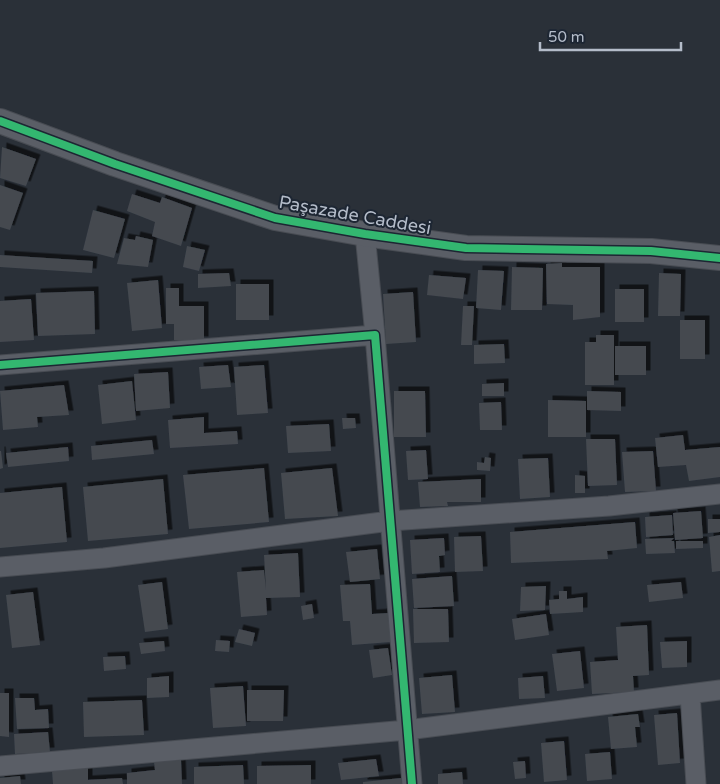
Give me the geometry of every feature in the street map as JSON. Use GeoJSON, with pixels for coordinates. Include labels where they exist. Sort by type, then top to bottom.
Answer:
{"type":"FeatureCollection","features":[{"type":"Feature","properties":{"kind":"street","name":"Paşazade Caddesi"},"geometry":{"type":"LineString","coordinates":[[0,121],[115,164],[276,218],[365,234],[466,248],[651,251],[720,258]]}},
{"type":"Feature","properties":{"kind":"street"},"geometry":{"type":"LineString","coordinates":[[365,234],[412,784]]}},
{"type":"Feature","properties":{"kind":"street"},"geometry":{"type":"LineString","coordinates":[[0,366],[375,335]]}},
{"type":"Feature","properties":{"kind":"street"},"geometry":{"type":"LineString","coordinates":[[0,567],[104,558],[390,521],[609,506],[720,494]]}},
{"type":"Feature","properties":{"kind":"street"},"geometry":{"type":"LineString","coordinates":[[0,766],[406,730],[720,690]]}},
{"type":"Feature","properties":{"kind":"street"},"geometry":{"type":"LineString","coordinates":[[690,694],[696,784]]}},
{"type":"Feature","properties":{"kind":"building"},"geometry":{"type":"Polygon","coordinates":[[[2,147],[36,159],[26,186],[0,178],[2,147]]]}},
{"type":"Feature","properties":{"kind":"building"},"geometry":{"type":"Polygon","coordinates":[[[0,185],[23,193],[10,230],[0,227],[0,185]]]}},
{"type":"Feature","properties":{"kind":"building"},"geometry":{"type":"Polygon","coordinates":[[[132,194],[160,203],[162,197],[192,208],[181,246],[152,236],[155,222],[127,211],[132,194]]]}},
{"type":"Feature","properties":{"kind":"building"},"geometry":{"type":"Polygon","coordinates":[[[93,210],[125,219],[114,258],[83,250],[93,210]]]}},
{"type":"Feature","properties":{"kind":"building"},"geometry":{"type":"Polygon","coordinates":[[[136,236],[153,240],[148,267],[117,264],[124,238],[135,240],[136,236]]]}},
{"type":"Feature","properties":{"kind":"building"},"geometry":{"type":"Polygon","coordinates":[[[187,246],[205,250],[199,271],[183,267],[187,246]]]}},
{"type":"Feature","properties":{"kind":"building"},"geometry":{"type":"Polygon","coordinates":[[[0,255],[93,261],[92,273],[0,267],[0,255]]]}},
{"type":"Feature","properties":{"kind":"building"},"geometry":{"type":"Polygon","coordinates":[[[562,263],[562,267],[600,267],[600,317],[573,320],[573,305],[547,304],[546,264],[562,263]]]}},
{"type":"Feature","properties":{"kind":"building"},"geometry":{"type":"Polygon","coordinates":[[[512,267],[543,268],[542,310],[511,310],[512,267]]]}},
{"type":"Feature","properties":{"kind":"building"},"geometry":{"type":"Polygon","coordinates":[[[478,270],[504,271],[501,310],[476,308],[478,270]]]}},
{"type":"Feature","properties":{"kind":"building"},"geometry":{"type":"Polygon","coordinates":[[[229,273],[231,286],[198,288],[198,274],[229,273]]]}},
{"type":"Feature","properties":{"kind":"building"},"geometry":{"type":"Polygon","coordinates":[[[659,273],[681,274],[680,316],[658,316],[659,273]]]}},
{"type":"Feature","properties":{"kind":"building"},"geometry":{"type":"Polygon","coordinates":[[[429,275],[466,278],[463,299],[427,295],[429,275]]]}},
{"type":"Feature","properties":{"kind":"building"},"geometry":{"type":"Polygon","coordinates":[[[158,280],[162,328],[132,331],[127,283],[158,280]]]}},
{"type":"Feature","properties":{"kind":"building"},"geometry":{"type":"Polygon","coordinates":[[[236,284],[269,284],[269,320],[236,320],[236,284]]]}},
{"type":"Feature","properties":{"kind":"building"},"geometry":{"type":"Polygon","coordinates":[[[166,288],[179,288],[179,306],[204,306],[204,341],[174,340],[174,324],[166,324],[166,288]]]}},
{"type":"Feature","properties":{"kind":"building"},"geometry":{"type":"Polygon","coordinates":[[[615,289],[644,289],[644,322],[615,322],[615,289]]]}},
{"type":"Feature","properties":{"kind":"building"},"geometry":{"type":"Polygon","coordinates":[[[94,291],[95,334],[38,336],[36,293],[94,291]]]}},
{"type":"Feature","properties":{"kind":"building"},"geometry":{"type":"Polygon","coordinates":[[[413,292],[416,342],[386,344],[383,294],[413,292]]]}},
{"type":"Feature","properties":{"kind":"building"},"geometry":{"type":"Polygon","coordinates":[[[31,299],[34,340],[0,342],[0,301],[31,299]]]}},
{"type":"Feature","properties":{"kind":"building"},"geometry":{"type":"Polygon","coordinates":[[[463,306],[474,306],[472,345],[461,345],[463,306]]]}},
{"type":"Feature","properties":{"kind":"building"},"geometry":{"type":"Polygon","coordinates":[[[680,320],[705,320],[705,359],[680,359],[680,320]]]}},
{"type":"Feature","properties":{"kind":"building"},"geometry":{"type":"Polygon","coordinates":[[[596,335],[614,335],[614,385],[585,385],[585,342],[596,342],[596,335]]]}},
{"type":"Feature","properties":{"kind":"building"},"geometry":{"type":"Polygon","coordinates":[[[504,344],[505,363],[474,364],[474,345],[504,344]]]}},
{"type":"Feature","properties":{"kind":"building"},"geometry":{"type":"Polygon","coordinates":[[[615,346],[646,346],[646,375],[615,375],[615,346]]]}},
{"type":"Feature","properties":{"kind":"building"},"geometry":{"type":"Polygon","coordinates":[[[228,365],[231,387],[201,389],[199,367],[228,365]]]}},
{"type":"Feature","properties":{"kind":"building"},"geometry":{"type":"Polygon","coordinates":[[[264,365],[268,413],[237,415],[234,367],[264,365]]]}},
{"type":"Feature","properties":{"kind":"building"},"geometry":{"type":"Polygon","coordinates":[[[168,372],[170,408],[136,411],[134,374],[168,372]]]}},
{"type":"Feature","properties":{"kind":"building"},"geometry":{"type":"Polygon","coordinates":[[[132,381],[136,420],[102,424],[98,385],[132,381]]]}},
{"type":"Feature","properties":{"kind":"building"},"geometry":{"type":"Polygon","coordinates":[[[504,383],[504,396],[482,396],[482,384],[504,383]]]}},
{"type":"Feature","properties":{"kind":"building"},"geometry":{"type":"Polygon","coordinates":[[[64,385],[69,415],[37,417],[38,427],[3,430],[0,391],[64,385]]]}},
{"type":"Feature","properties":{"kind":"building"},"geometry":{"type":"Polygon","coordinates":[[[394,391],[425,391],[426,437],[394,437],[394,391]]]}},
{"type":"Feature","properties":{"kind":"building"},"geometry":{"type":"Polygon","coordinates":[[[587,391],[621,392],[621,411],[587,410],[587,391]]]}},
{"type":"Feature","properties":{"kind":"building"},"geometry":{"type":"Polygon","coordinates":[[[548,400],[586,401],[586,437],[548,437],[548,400]]]}},
{"type":"Feature","properties":{"kind":"building"},"geometry":{"type":"Polygon","coordinates":[[[501,402],[502,430],[480,430],[479,403],[501,402]]]}},
{"type":"Feature","properties":{"kind":"building"},"geometry":{"type":"Polygon","coordinates":[[[204,417],[204,433],[237,431],[238,444],[170,448],[168,420],[204,417]]]}},
{"type":"Feature","properties":{"kind":"building"},"geometry":{"type":"Polygon","coordinates":[[[342,418],[355,418],[356,428],[343,429],[342,418]]]}},
{"type":"Feature","properties":{"kind":"building"},"geometry":{"type":"Polygon","coordinates":[[[329,424],[331,451],[288,453],[286,426],[329,424]]]}},
{"type":"Feature","properties":{"kind":"building"},"geometry":{"type":"Polygon","coordinates":[[[683,435],[685,450],[720,447],[720,477],[689,481],[686,465],[658,467],[655,438],[683,435]]]}},
{"type":"Feature","properties":{"kind":"building"},"geometry":{"type":"Polygon","coordinates":[[[586,439],[615,439],[617,485],[588,486],[586,439]]]}},
{"type":"Feature","properties":{"kind":"building"},"geometry":{"type":"Polygon","coordinates":[[[152,440],[154,454],[92,460],[91,446],[152,440]]]}},
{"type":"Feature","properties":{"kind":"building"},"geometry":{"type":"Polygon","coordinates":[[[68,447],[69,461],[8,467],[6,453],[68,447]]]}},
{"type":"Feature","properties":{"kind":"building"},"geometry":{"type":"Polygon","coordinates":[[[426,450],[428,479],[408,480],[406,451],[426,450]]]}},
{"type":"Feature","properties":{"kind":"building"},"geometry":{"type":"Polygon","coordinates":[[[0,451],[3,468],[0,469],[0,451]]]}},
{"type":"Feature","properties":{"kind":"building"},"geometry":{"type":"Polygon","coordinates":[[[653,451],[656,491],[625,492],[622,452],[653,451]]]}},
{"type":"Feature","properties":{"kind":"building"},"geometry":{"type":"Polygon","coordinates":[[[485,457],[491,458],[490,471],[477,470],[477,462],[484,463],[485,457]]]}},
{"type":"Feature","properties":{"kind":"building"},"geometry":{"type":"Polygon","coordinates":[[[548,458],[550,497],[520,499],[518,459],[548,458]]]}},
{"type":"Feature","properties":{"kind":"building"},"geometry":{"type":"Polygon","coordinates":[[[264,468],[269,522],[189,529],[183,475],[264,468]]]}},
{"type":"Feature","properties":{"kind":"building"},"geometry":{"type":"Polygon","coordinates":[[[332,468],[338,516],[285,519],[281,473],[332,468]]]}},
{"type":"Feature","properties":{"kind":"building"},"geometry":{"type":"Polygon","coordinates":[[[575,475],[585,476],[585,493],[575,493],[575,475]]]}},
{"type":"Feature","properties":{"kind":"building"},"geometry":{"type":"Polygon","coordinates":[[[163,479],[168,534],[88,541],[83,487],[163,479]]]}},
{"type":"Feature","properties":{"kind":"building"},"geometry":{"type":"Polygon","coordinates":[[[481,479],[481,502],[447,502],[448,506],[420,507],[418,482],[481,479]]]}},
{"type":"Feature","properties":{"kind":"building"},"geometry":{"type":"Polygon","coordinates":[[[62,487],[67,542],[0,548],[0,493],[62,487]]]}},
{"type":"Feature","properties":{"kind":"building"},"geometry":{"type":"Polygon","coordinates":[[[701,511],[703,538],[675,540],[673,513],[701,511]]]}},
{"type":"Feature","properties":{"kind":"building"},"geometry":{"type":"Polygon","coordinates":[[[672,515],[673,535],[646,537],[645,517],[672,515]]]}},
{"type":"Feature","properties":{"kind":"building"},"geometry":{"type":"Polygon","coordinates":[[[708,519],[720,519],[720,532],[708,533],[708,519]]]}},
{"type":"Feature","properties":{"kind":"building"},"geometry":{"type":"Polygon","coordinates":[[[635,522],[637,548],[607,551],[608,559],[511,563],[510,532],[635,522]]]}},
{"type":"Feature","properties":{"kind":"building"},"geometry":{"type":"Polygon","coordinates":[[[720,535],[720,571],[712,572],[709,537],[720,535]]]}},
{"type":"Feature","properties":{"kind":"building"},"geometry":{"type":"Polygon","coordinates":[[[481,536],[483,571],[455,572],[454,537],[481,536]]]}},
{"type":"Feature","properties":{"kind":"building"},"geometry":{"type":"Polygon","coordinates":[[[444,538],[445,555],[439,556],[440,572],[412,574],[410,540],[444,538]]]}},
{"type":"Feature","properties":{"kind":"building"},"geometry":{"type":"Polygon","coordinates":[[[674,538],[671,541],[674,541],[675,553],[646,554],[645,539],[674,538]]]}},
{"type":"Feature","properties":{"kind":"building"},"geometry":{"type":"Polygon","coordinates":[[[676,541],[703,541],[703,548],[676,549],[676,541]]]}},
{"type":"Feature","properties":{"kind":"building"},"geometry":{"type":"Polygon","coordinates":[[[377,549],[380,579],[350,582],[346,552],[377,549]]]}},
{"type":"Feature","properties":{"kind":"building"},"geometry":{"type":"Polygon","coordinates":[[[298,553],[300,597],[266,598],[267,615],[241,617],[237,572],[264,570],[266,590],[264,555],[298,553]]]}},
{"type":"Feature","properties":{"kind":"building"},"geometry":{"type":"Polygon","coordinates":[[[452,576],[454,606],[414,608],[412,579],[452,576]]]}},
{"type":"Feature","properties":{"kind":"building"},"geometry":{"type":"Polygon","coordinates":[[[162,582],[168,629],[145,632],[138,585],[162,582]]]}},
{"type":"Feature","properties":{"kind":"building"},"geometry":{"type":"Polygon","coordinates":[[[681,582],[683,598],[649,602],[647,585],[681,582]]]}},
{"type":"Feature","properties":{"kind":"building"},"geometry":{"type":"Polygon","coordinates":[[[370,584],[372,614],[388,613],[391,642],[352,645],[350,621],[343,621],[340,585],[370,584]]]}},
{"type":"Feature","properties":{"kind":"building"},"geometry":{"type":"Polygon","coordinates":[[[546,586],[545,610],[520,611],[521,587],[546,586]]]}},
{"type":"Feature","properties":{"kind":"building"},"geometry":{"type":"Polygon","coordinates":[[[559,591],[567,591],[567,599],[583,597],[583,612],[550,614],[549,600],[559,599],[559,591]]]}},
{"type":"Feature","properties":{"kind":"building"},"geometry":{"type":"Polygon","coordinates":[[[33,592],[40,645],[12,648],[6,595],[33,592]]]}},
{"type":"Feature","properties":{"kind":"building"},"geometry":{"type":"Polygon","coordinates":[[[312,604],[314,618],[303,620],[301,606],[312,604]]]}},
{"type":"Feature","properties":{"kind":"building"},"geometry":{"type":"Polygon","coordinates":[[[413,609],[448,609],[449,642],[414,643],[413,609]]]}},
{"type":"Feature","properties":{"kind":"building"},"geometry":{"type":"Polygon","coordinates":[[[546,614],[549,635],[515,640],[512,619],[546,614]]]}},
{"type":"Feature","properties":{"kind":"building"},"geometry":{"type":"Polygon","coordinates":[[[647,625],[649,675],[633,676],[634,692],[592,694],[590,662],[618,660],[616,627],[647,625]]]}},
{"type":"Feature","properties":{"kind":"building"},"geometry":{"type":"Polygon","coordinates":[[[239,629],[255,633],[252,646],[235,642],[239,629]]]}},
{"type":"Feature","properties":{"kind":"building"},"geometry":{"type":"Polygon","coordinates":[[[216,640],[230,641],[229,652],[215,651],[216,640]]]}},
{"type":"Feature","properties":{"kind":"building"},"geometry":{"type":"Polygon","coordinates":[[[164,641],[165,651],[141,654],[139,643],[164,641]]]}},
{"type":"Feature","properties":{"kind":"building"},"geometry":{"type":"Polygon","coordinates":[[[687,641],[687,667],[662,668],[660,642],[687,641]]]}},
{"type":"Feature","properties":{"kind":"building"},"geometry":{"type":"Polygon","coordinates":[[[388,648],[392,675],[373,678],[369,650],[388,648]]]}},
{"type":"Feature","properties":{"kind":"building"},"geometry":{"type":"Polygon","coordinates":[[[580,651],[584,688],[557,691],[552,654],[580,651]]]}},
{"type":"Feature","properties":{"kind":"building"},"geometry":{"type":"Polygon","coordinates":[[[125,656],[126,669],[104,671],[103,657],[125,656]]]}},
{"type":"Feature","properties":{"kind":"building"},"geometry":{"type":"Polygon","coordinates":[[[452,675],[455,712],[422,714],[419,678],[452,675]]]}},
{"type":"Feature","properties":{"kind":"building"},"geometry":{"type":"Polygon","coordinates":[[[169,676],[169,697],[147,698],[147,678],[169,676]]]}},
{"type":"Feature","properties":{"kind":"building"},"geometry":{"type":"Polygon","coordinates":[[[543,676],[545,698],[519,699],[518,678],[543,676]]]}},
{"type":"Feature","properties":{"kind":"building"},"geometry":{"type":"Polygon","coordinates":[[[243,686],[246,726],[213,728],[210,688],[243,686]]]}},
{"type":"Feature","properties":{"kind":"building"},"geometry":{"type":"Polygon","coordinates":[[[247,690],[284,690],[283,721],[247,721],[247,690]]]}},
{"type":"Feature","properties":{"kind":"building"},"geometry":{"type":"Polygon","coordinates":[[[0,693],[9,693],[9,737],[0,736],[0,693]]]}},
{"type":"Feature","properties":{"kind":"building"},"geometry":{"type":"Polygon","coordinates":[[[15,698],[34,698],[35,710],[48,709],[49,728],[17,729],[15,698]]]}},
{"type":"Feature","properties":{"kind":"building"},"geometry":{"type":"Polygon","coordinates":[[[142,700],[144,735],[84,737],[83,702],[142,700]]]}},
{"type":"Feature","properties":{"kind":"building"},"geometry":{"type":"Polygon","coordinates":[[[677,713],[680,763],[658,765],[654,715],[677,713]]]}},
{"type":"Feature","properties":{"kind":"building"},"geometry":{"type":"Polygon","coordinates":[[[638,714],[640,727],[635,727],[637,747],[611,749],[608,717],[638,714]]]}},
{"type":"Feature","properties":{"kind":"building"},"geometry":{"type":"Polygon","coordinates":[[[48,732],[50,752],[15,754],[14,734],[48,732]]]}},
{"type":"Feature","properties":{"kind":"building"},"geometry":{"type":"Polygon","coordinates":[[[564,741],[567,780],[544,782],[541,743],[564,741]]]}},
{"type":"Feature","properties":{"kind":"building"},"geometry":{"type":"Polygon","coordinates":[[[610,752],[612,779],[587,781],[585,754],[610,752]]]}},
{"type":"Feature","properties":{"kind":"building"},"geometry":{"type":"Polygon","coordinates":[[[376,759],[379,776],[341,780],[338,763],[376,759]]]}},
{"type":"Feature","properties":{"kind":"building"},"geometry":{"type":"Polygon","coordinates":[[[181,760],[182,784],[127,784],[127,773],[155,770],[154,762],[181,760]]]}},
{"type":"Feature","properties":{"kind":"building"},"geometry":{"type":"Polygon","coordinates":[[[525,761],[526,778],[515,779],[513,762],[525,761]]]}},
{"type":"Feature","properties":{"kind":"building"},"geometry":{"type":"Polygon","coordinates":[[[243,765],[244,784],[194,784],[194,767],[243,765]]]}},
{"type":"Feature","properties":{"kind":"building"},"geometry":{"type":"Polygon","coordinates":[[[311,765],[311,784],[257,784],[257,766],[311,765]]]}},
{"type":"Feature","properties":{"kind":"building"},"geometry":{"type":"Polygon","coordinates":[[[88,768],[88,780],[122,778],[123,784],[53,784],[52,771],[88,768]]]}},
{"type":"Feature","properties":{"kind":"building"},"geometry":{"type":"Polygon","coordinates":[[[462,772],[463,784],[438,784],[438,774],[462,772]]]}},
{"type":"Feature","properties":{"kind":"building"},"geometry":{"type":"Polygon","coordinates":[[[20,776],[21,784],[0,784],[0,778],[20,776]]]}},
{"type":"Feature","properties":{"kind":"building"},"geometry":{"type":"Polygon","coordinates":[[[401,778],[402,784],[363,784],[363,782],[401,778]]]}},
{"type":"Feature","properties":{"kind":"cycle path"},"geometry":{"type":"LineString","coordinates":[[0,121],[115,164],[275,218],[365,234],[466,248],[651,251],[720,258]]}},
{"type":"Feature","properties":{"kind":"cycle path"},"geometry":{"type":"LineString","coordinates":[[0,365],[375,335],[412,784]]}}]}
